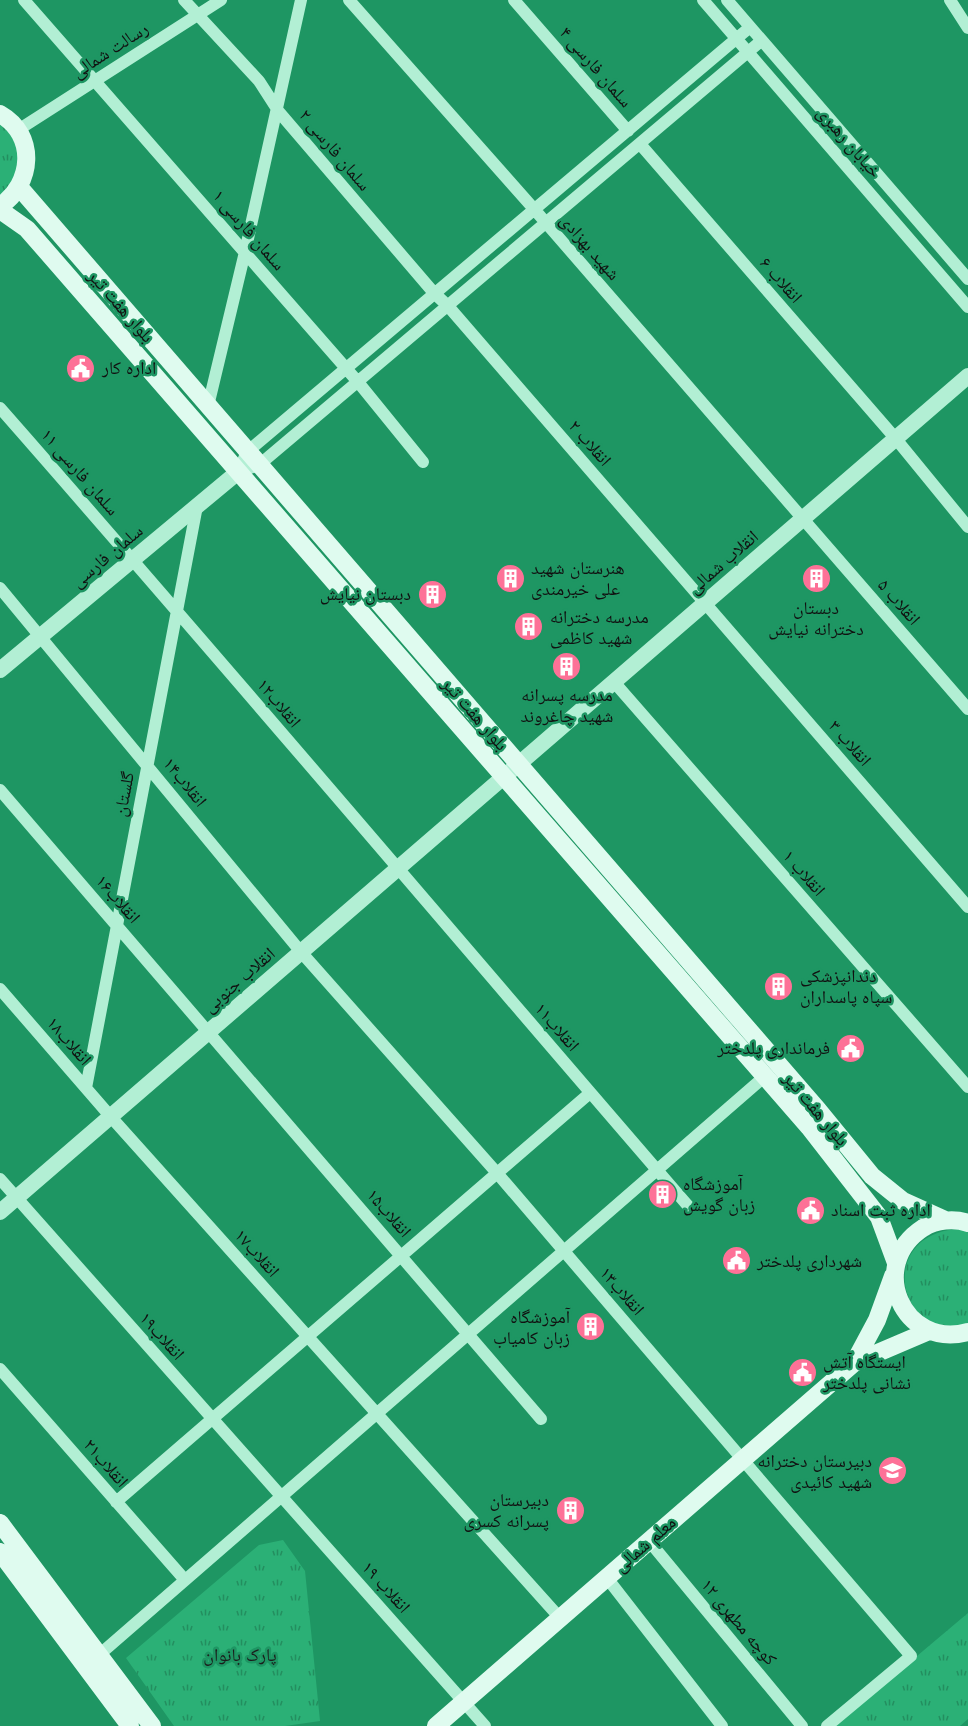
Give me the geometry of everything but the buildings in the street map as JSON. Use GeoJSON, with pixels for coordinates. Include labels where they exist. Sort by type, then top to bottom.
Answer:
{"type":"FeatureCollection","features":[{"type":"Feature","properties":{"kind":"main road"},"geometry":{"type":"LineString","coordinates":[[0,114],[18,130],[25,144],[27,159],[20,188],[0,208]]}},
{"type":"Feature","properties":{"kind":"main road","name":"بلوار هفت تیر"},"geometry":{"type":"LineString","coordinates":[[20,188],[810,1101],[872,1176],[903,1201],[945,1220]]}},
{"type":"Feature","properties":{"kind":"main road","name":"بلوار هفت تیر"},"geometry":{"type":"LineString","coordinates":[[0,208],[27,229],[809,1127],[879,1217],[895,1269],[896,1292],[903,1308],[914,1322],[929,1331]]}},
{"type":"Feature","properties":{"kind":"main road"},"geometry":{"type":"LineString","coordinates":[[855,1363],[877,1320],[903,1247],[914,1234],[928,1225],[945,1220],[967,1222]]}},
{"type":"Feature","properties":{"kind":"main road"},"geometry":{"type":"LineString","coordinates":[[855,1363],[929,1331],[965,1336]]}},
{"type":"Feature","properties":{"kind":"main road","name":"معلم شمالی"},"geometry":{"type":"LineString","coordinates":[[436,1726],[855,1363]]}},
{"type":"Feature","properties":{"kind":"main road"},"geometry":{"type":"LineString","coordinates":[[0,1523],[152,1726]]}},
{"type":"Feature","properties":{"kind":"main road"},"geometry":{"type":"LineString","coordinates":[[0,1552],[130,1726]]}},
{"type":"Feature","properties":{"kind":"street","name":"سلمان فارسی ۱"},"geometry":{"type":"LineString","coordinates":[[24,0],[346,368],[423,462]]}},
{"type":"Feature","properties":{"kind":"street","name":"سلمان فارسی ۲"},"geometry":{"type":"LineString","coordinates":[[184,0],[259,81],[277,107],[434,293],[448,306]]}},
{"type":"Feature","properties":{"kind":"street","name":"رسالت شمالی"},"geometry":{"type":"LineString","coordinates":[[18,130],[221,0]]}},
{"type":"Feature","properties":{"kind":"street"},"geometry":{"type":"LineString","coordinates":[[208,406],[301,0]]}},
{"type":"Feature","properties":{"kind":"street","name":"شهید بهزادی"},"geometry":{"type":"LineString","coordinates":[[349,0],[534,209],[802,519]]}},
{"type":"Feature","properties":{"kind":"street","name":"سلمان فارسی ۴"},"geometry":{"type":"LineString","coordinates":[[514,0],[628,130]]}},
{"type":"Feature","properties":{"kind":"street","name":"خیابان رهبری"},"geometry":{"type":"LineString","coordinates":[[703,0],[968,307]]}},
{"type":"Feature","properties":{"kind":"street","name":"خیابان رهبری"},"geometry":{"type":"LineString","coordinates":[[727,0],[968,279]]}},
{"type":"Feature","properties":{"kind":"street"},"geometry":{"type":"LineString","coordinates":[[950,0],[968,28]]}},
{"type":"Feature","properties":{"kind":"street"},"geometry":{"type":"LineString","coordinates":[[238,472],[247,452],[749,27]]}},
{"type":"Feature","properties":{"kind":"street"},"geometry":{"type":"LineString","coordinates":[[238,472],[259,465],[761,41]]}},
{"type":"Feature","properties":{"kind":"street","name":"انقلاب ۶"},"geometry":{"type":"LineString","coordinates":[[640,144],[896,439],[968,527]]}},
{"type":"Feature","properties":{"kind":"street","name":"انقلاب ۲"},"geometry":{"type":"LineString","coordinates":[[448,306],[705,603]]}},
{"type":"Feature","properties":{"kind":"street","name":"انقلاب شمالی"},"geometry":{"type":"LineString","coordinates":[[503,778],[968,376]]}},
{"type":"Feature","properties":{"kind":"street","name":"سلمان فارسی ۱۱"},"geometry":{"type":"LineString","coordinates":[[0,408],[133,560]]}},
{"type":"Feature","properties":{"kind":"street","name":"سلمان فارسی"},"geometry":{"type":"LineString","coordinates":[[0,670],[238,472]]}},
{"type":"Feature","properties":{"kind":"street","name":"گلستان"},"geometry":{"type":"LineString","coordinates":[[86,1088],[179,612],[197,506]]}},
{"type":"Feature","properties":{"kind":"street","name":"انقلاب ۵"},"geometry":{"type":"LineString","coordinates":[[802,519],[968,709]]}},
{"type":"Feature","properties":{"kind":"street","name":"انقلاب۱۲"},"geometry":{"type":"LineString","coordinates":[[133,560],[397,870]]}},
{"type":"Feature","properties":{"kind":"street","name":"انقلاب۱۴"},"geometry":{"type":"LineString","coordinates":[[0,588],[42,635],[301,952]]}},
{"type":"Feature","properties":{"kind":"street","name":"انقلاب ۳"},"geometry":{"type":"LineString","coordinates":[[705,603],[968,907]]}},
{"type":"Feature","properties":{"kind":"street","name":"انقلاب ۱"},"geometry":{"type":"LineString","coordinates":[[614,682],[968,1087]]}},
{"type":"Feature","properties":{"kind":"street","name":"انقلاب جنوبی"},"geometry":{"type":"LineString","coordinates":[[0,1212],[503,778]]}},
{"type":"Feature","properties":{"kind":"street","name":"انقلاب۱۶"},"geometry":{"type":"LineString","coordinates":[[0,790],[209,1032]]}},
{"type":"Feature","properties":{"kind":"street","name":"انقلاب۱۱"},"geometry":{"type":"LineString","coordinates":[[397,870],[689,1207]]}},
{"type":"Feature","properties":{"kind":"street","name":"انقلاب۱۳"},"geometry":{"type":"LineString","coordinates":[[301,952],[497,1173],[911,1656],[827,1726]]}},
{"type":"Feature","properties":{"kind":"street","name":"انقلاب۱۸"},"geometry":{"type":"LineString","coordinates":[[0,989],[111,1117]]}},
{"type":"Feature","properties":{"kind":"street","name":"انقلاب۱۵"},"geometry":{"type":"LineString","coordinates":[[209,1032],[541,1419]]}},
{"type":"Feature","properties":{"kind":"street"},"geometry":{"type":"LineString","coordinates":[[99,1655],[764,1077]]}},
{"type":"Feature","properties":{"kind":"street"},"geometry":{"type":"LineString","coordinates":[[116,1502],[590,1093]]}},
{"type":"Feature","properties":{"kind":"street","name":"انقلاب۱۷"},"geometry":{"type":"LineString","coordinates":[[111,1117],[560,1618]]}},
{"type":"Feature","properties":{"kind":"street","name":"انقلاب۱۹"},"geometry":{"type":"LineString","coordinates":[[0,1179],[281,1497]]}},
{"type":"Feature","properties":{"kind":"street","name":"انقلاب۲۱"},"geometry":{"type":"LineString","coordinates":[[0,1369],[185,1580]]}},
{"type":"Feature","properties":{"kind":"street","name":"انقلاب ۱۹"},"geometry":{"type":"LineString","coordinates":[[281,1497],[485,1726]]}},
{"type":"Feature","properties":{"kind":"street","name":"کوچه مطهری ۱۲"},"geometry":{"type":"LineString","coordinates":[[649,1541],[802,1726]]}},
{"type":"Feature","properties":{"kind":"street"},"geometry":{"type":"LineString","coordinates":[[607,1578],[722,1726]]}},
{"type":"Feature","properties":{"kind":"green space"},"geometry":{"type":"Polygon","coordinates":[[[0,125],[17,145],[20,164],[15,177],[0,198],[0,125]]]}},
{"type":"Feature","properties":{"kind":"green space"},"geometry":{"type":"Polygon","coordinates":[[[960,1229],[968,1232],[968,1326],[943,1327],[924,1318],[911,1303],[905,1285],[906,1265],[916,1248],[933,1235],[960,1229]]]}},
{"type":"Feature","properties":{"kind":"green space","name":"پارک بانوان"},"geometry":{"type":"Polygon","coordinates":[[[283,1540],[305,1571],[320,1721],[285,1726],[174,1726],[126,1658],[259,1545],[283,1540]]]}},
{"type":"Feature","properties":{"kind":"green space"},"geometry":{"type":"Polygon","coordinates":[[[968,1613],[968,1719],[960,1726],[834,1726],[968,1613]]]}},
{"type":"Feature","properties":{"kind":"place","name":"اداره کار"},"geometry":{"type":"Point","coordinates":[81,368]}},
{"type":"Feature","properties":{"kind":"place","name":"هنرستان شهید علی خیرمندی"},"geometry":{"type":"Point","coordinates":[510,578]}},
{"type":"Feature","properties":{"kind":"place","name":"دبستان دخترانه نیایش"},"geometry":{"type":"Point","coordinates":[816,579]}},
{"type":"Feature","properties":{"kind":"place","name":"دبستان نیایش"},"geometry":{"type":"Point","coordinates":[432,594]}},
{"type":"Feature","properties":{"kind":"place","name":"مدرسه دخترانه شهید کاظمی"},"geometry":{"type":"Point","coordinates":[529,627]}},
{"type":"Feature","properties":{"kind":"place","name":"مدرسه پسرانه شهید چاغروند"},"geometry":{"type":"Point","coordinates":[567,666]}},
{"type":"Feature","properties":{"kind":"place","name":"دندانپزشکی سپاه پاسداران"},"geometry":{"type":"Point","coordinates":[779,986]}},
{"type":"Feature","properties":{"kind":"place","name":"فرمانداری پلدختر"},"geometry":{"type":"Point","coordinates":[851,1048]}},
{"type":"Feature","properties":{"kind":"place","name":"آموزشگاه زبان گویش"},"geometry":{"type":"Point","coordinates":[662,1194]}},
{"type":"Feature","properties":{"kind":"place","name":"اداره ثبت اسناد"},"geometry":{"type":"Point","coordinates":[810,1210]}},
{"type":"Feature","properties":{"kind":"place","name":"شهرداری پلدختر"},"geometry":{"type":"Point","coordinates":[736,1261]}},
{"type":"Feature","properties":{"kind":"place","name":"آموزشگاه زبان کامیاب"},"geometry":{"type":"Point","coordinates":[591,1327]}},
{"type":"Feature","properties":{"kind":"place","name":"ایستگاه آتش نشانی پلدختر"},"geometry":{"type":"Point","coordinates":[802,1372]}},
{"type":"Feature","properties":{"kind":"place","name":"دبیرستان دخترانه شهید کائیدی"},"geometry":{"type":"Point","coordinates":[893,1471]}},
{"type":"Feature","properties":{"kind":"place","name":"دبیرستان پسرانه کسری"},"geometry":{"type":"Point","coordinates":[570,1510]}}]}
